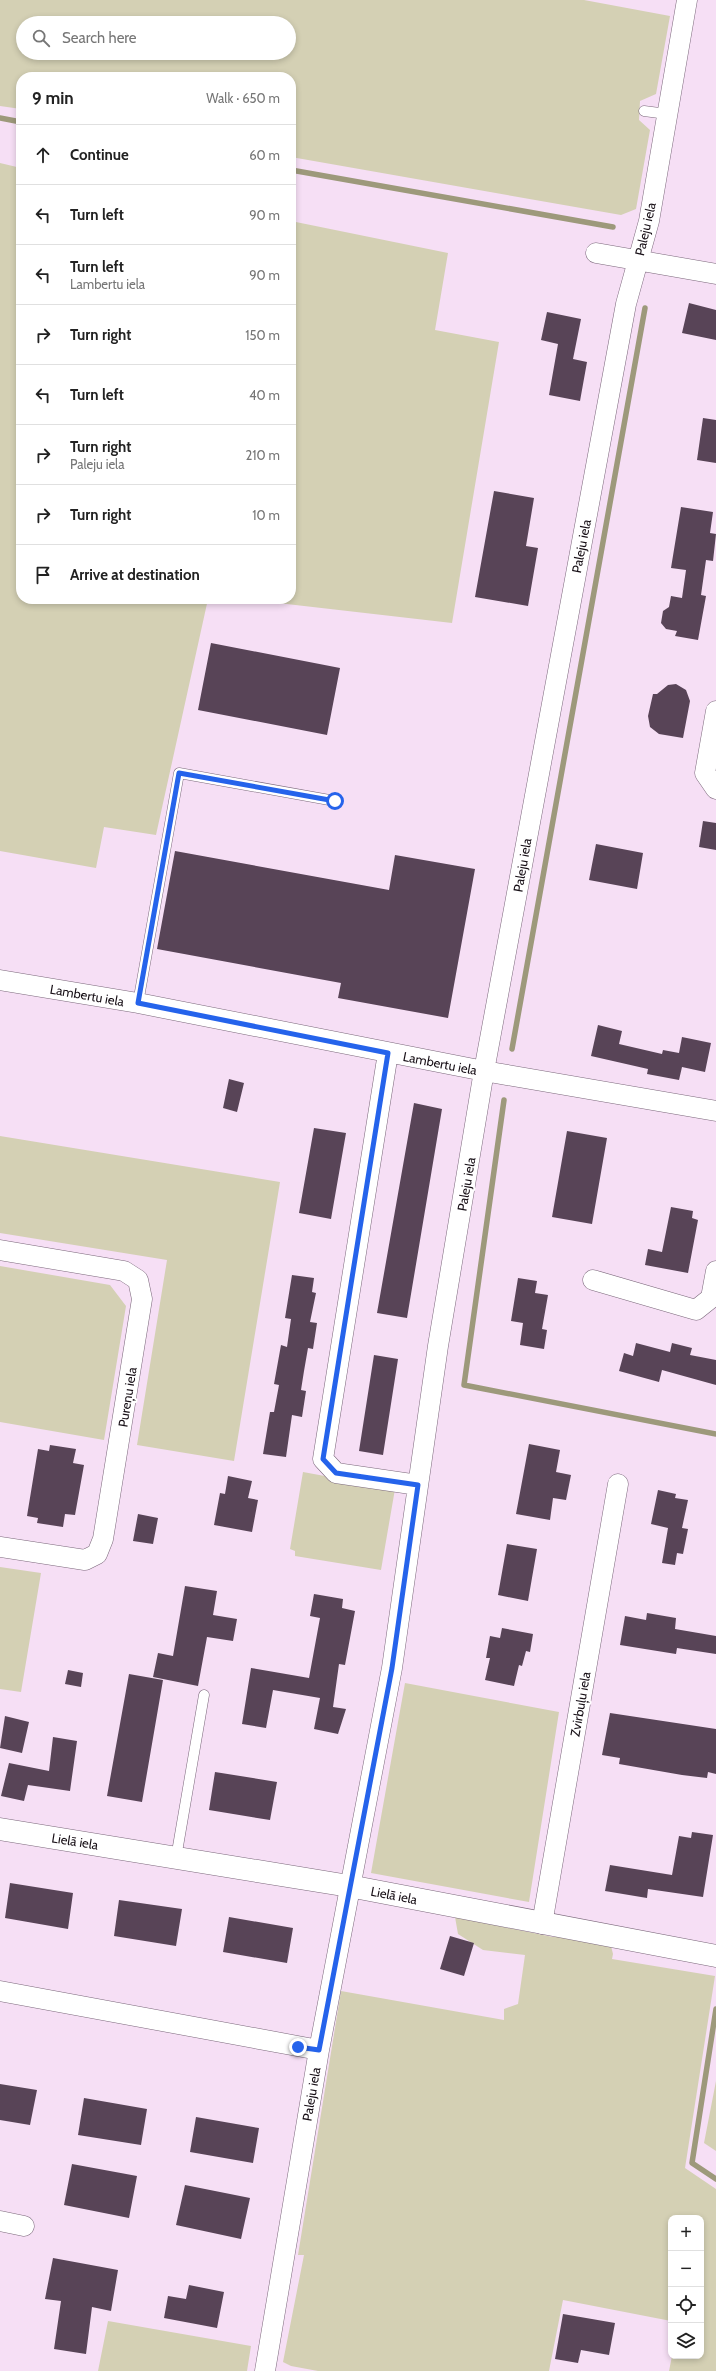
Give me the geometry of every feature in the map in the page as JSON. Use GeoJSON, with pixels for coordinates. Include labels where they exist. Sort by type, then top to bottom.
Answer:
{"type":"FeatureCollection","features":[{"type":"Feature","properties":{"kind":"street","name":"Paleju iela"},"geometry":{"type":"LineString","coordinates":[[265,2371],[319,2050],[392,1668],[438,1346],[484,1071],[625,311],[649,221],[687,0]]}},
{"type":"Feature","properties":{"kind":"street"},"geometry":{"type":"LineString","coordinates":[[596,253],[716,274]]}},
{"type":"Feature","properties":{"kind":"street"},"geometry":{"type":"LineString","coordinates":[[716,711],[704,773],[716,789]]}},
{"type":"Feature","properties":{"kind":"street","name":"Lambertu iela"},"geometry":{"type":"LineString","coordinates":[[0,980],[138,1003],[484,1071],[716,1111]]}},
{"type":"Feature","properties":{"kind":"street"},"geometry":{"type":"LineString","coordinates":[[388,1053],[323,1459],[336,1473],[418,1485]]}},
{"type":"Feature","properties":{"kind":"street","name":"Pureņu iela"},"geometry":{"type":"LineString","coordinates":[[0,1250],[124,1271],[138,1280],[142,1300],[103,1539],[97,1554],[85,1560],[0,1547]]}},
{"type":"Feature","properties":{"kind":"street"},"geometry":{"type":"LineString","coordinates":[[593,1280],[696,1310],[711,1298],[716,1271]]}},
{"type":"Feature","properties":{"kind":"street","name":"Zvirbuļu iela"},"geometry":{"type":"LineString","coordinates":[[542,1924],[618,1484]]}},
{"type":"Feature","properties":{"kind":"street","name":"Lielā iela"},"geometry":{"type":"LineString","coordinates":[[0,1829],[350,1886],[542,1924],[716,1956]]}},
{"type":"Feature","properties":{"kind":"street"},"geometry":{"type":"LineString","coordinates":[[0,1991],[319,2050]]}},
{"type":"Feature","properties":{"kind":"street"},"geometry":{"type":"LineString","coordinates":[[0,2221],[24,2226]]}},
{"type":"Feature","properties":{"kind":"lane"},"geometry":{"type":"LineString","coordinates":[[644,111],[667,114]]}},
{"type":"Feature","properties":{"kind":"lane"},"geometry":{"type":"LineString","coordinates":[[138,1003],[179,773],[335,801]]}},
{"type":"Feature","properties":{"kind":"lane"},"geometry":{"type":"LineString","coordinates":[[176,1858],[204,1695]]}},
{"type":"Feature","properties":{"kind":"shaded area"},"geometry":{"type":"Polygon","coordinates":[[[0,0],[584,0],[670,16],[656,94],[640,101],[639,120],[650,130],[636,209],[621,215],[296,158],[296,72],[16,72],[16,108],[0,106],[0,0]]]}},
{"type":"Feature","properties":{"kind":"shaded area"},"geometry":{"type":"Polygon","coordinates":[[[0,163],[16,167],[16,604],[207,604],[156,835],[104,827],[96,868],[0,851],[0,163]]]}},
{"type":"Feature","properties":{"kind":"shaded area"},"geometry":{"type":"Polygon","coordinates":[[[296,222],[448,253],[435,330],[499,342],[452,623],[287,604],[296,604],[296,222]]]}},
{"type":"Feature","properties":{"kind":"shaded area"},"geometry":{"type":"Polygon","coordinates":[[[0,1136],[280,1182],[234,1461],[137,1445],[167,1260],[0,1233],[0,1136]]]}},
{"type":"Feature","properties":{"kind":"shaded area"},"geometry":{"type":"Polygon","coordinates":[[[0,1266],[110,1285],[126,1306],[104,1440],[0,1422],[0,1266]]]}},
{"type":"Feature","properties":{"kind":"shaded area"},"geometry":{"type":"Polygon","coordinates":[[[303,1472],[395,1489],[381,1570],[295,1556],[295,1551],[290,1549],[303,1472]]]}},
{"type":"Feature","properties":{"kind":"shaded area"},"geometry":{"type":"Polygon","coordinates":[[[0,1567],[41,1573],[21,1692],[0,1689],[0,1567]]]}},
{"type":"Feature","properties":{"kind":"shaded area"},"geometry":{"type":"Polygon","coordinates":[[[405,1683],[559,1712],[529,1902],[371,1873],[405,1683]]]}},
{"type":"Feature","properties":{"kind":"shaded area"},"geometry":{"type":"Polygon","coordinates":[[[455,1917],[553,1937],[564,1937],[611,1946],[613,1954],[612,1959],[715,1976],[685,2168],[716,2189],[716,2371],[669,2371],[671,2359],[704,2359],[704,2215],[668,2215],[668,2320],[563,2300],[549,2371],[318,2371],[291,2366],[283,2362],[304,2255],[298,2255],[341,1991],[504,2020],[504,2009],[518,2004],[525,1955],[483,1950],[458,1934],[455,1917]]]}},
{"type":"Feature","properties":{"kind":"shaded area"},"geometry":{"type":"Polygon","coordinates":[[[716,2081],[716,2151],[704,2143],[716,2081]]]}},
{"type":"Feature","properties":{"kind":"shaded area"},"geometry":{"type":"Polygon","coordinates":[[[108,2321],[251,2346],[247,2371],[98,2371],[108,2321]]]}},
{"type":"Feature","properties":{"kind":"building"},"geometry":{"type":"Polygon","coordinates":[[[689,303],[716,310],[716,340],[682,333],[689,303]]]}},
{"type":"Feature","properties":{"kind":"building"},"geometry":{"type":"Polygon","coordinates":[[[547,312],[581,319],[573,359],[587,362],[580,401],[549,395],[558,344],[541,340],[547,312]]]}},
{"type":"Feature","properties":{"kind":"building"},"geometry":{"type":"Polygon","coordinates":[[[703,418],[716,420],[716,463],[697,460],[703,418]]]}},
{"type":"Feature","properties":{"kind":"building"},"geometry":{"type":"Polygon","coordinates":[[[494,491],[534,498],[526,546],[538,548],[528,606],[475,597],[494,491]]]}},
{"type":"Feature","properties":{"kind":"building"},"geometry":{"type":"Polygon","coordinates":[[[681,507],[713,512],[710,533],[716,534],[713,561],[706,560],[701,595],[706,596],[698,640],[675,636],[677,631],[666,629],[661,623],[663,611],[669,607],[671,596],[682,598],[686,570],[671,568],[681,507]]]}},
{"type":"Feature","properties":{"kind":"building"},"geometry":{"type":"Polygon","coordinates":[[[211,643],[340,668],[327,735],[198,710],[211,643]]]}},
{"type":"Feature","properties":{"kind":"building"},"geometry":{"type":"Polygon","coordinates":[[[676,684],[686,690],[690,701],[683,738],[659,734],[650,727],[648,716],[653,694],[657,694],[668,685],[676,684]]]}},
{"type":"Feature","properties":{"kind":"building"},"geometry":{"type":"Polygon","coordinates":[[[703,821],[716,823],[716,850],[699,847],[703,821]]]}},
{"type":"Feature","properties":{"kind":"building"},"geometry":{"type":"Polygon","coordinates":[[[596,844],[643,853],[637,889],[589,880],[596,844]]]}},
{"type":"Feature","properties":{"kind":"building"},"geometry":{"type":"Polygon","coordinates":[[[175,851],[389,890],[395,855],[475,869],[448,1018],[338,998],[341,983],[157,949],[175,851]]]}},
{"type":"Feature","properties":{"kind":"building"},"geometry":{"type":"Polygon","coordinates":[[[598,1025],[622,1031],[619,1044],[662,1054],[663,1050],[679,1053],[682,1037],[711,1043],[705,1072],[682,1067],[679,1080],[647,1074],[648,1069],[591,1056],[598,1025]]]}},
{"type":"Feature","properties":{"kind":"building"},"geometry":{"type":"Polygon","coordinates":[[[229,1079],[244,1083],[237,1112],[223,1108],[229,1079]]]}},
{"type":"Feature","properties":{"kind":"building"},"geometry":{"type":"Polygon","coordinates":[[[414,1103],[442,1109],[407,1318],[377,1313],[414,1103]]]}},
{"type":"Feature","properties":{"kind":"building"},"geometry":{"type":"Polygon","coordinates":[[[314,1128],[346,1133],[331,1219],[299,1213],[314,1128]]]}},
{"type":"Feature","properties":{"kind":"building"},"geometry":{"type":"Polygon","coordinates":[[[567,1131],[607,1138],[592,1224],[552,1217],[567,1131]]]}},
{"type":"Feature","properties":{"kind":"building"},"geometry":{"type":"Polygon","coordinates":[[[671,1207],[693,1211],[692,1218],[698,1220],[688,1273],[645,1265],[648,1249],[662,1252],[671,1207]]]}},
{"type":"Feature","properties":{"kind":"building"},"geometry":{"type":"Polygon","coordinates":[[[292,1275],[314,1278],[312,1292],[316,1293],[310,1322],[317,1323],[313,1349],[308,1348],[304,1371],[301,1390],[306,1391],[302,1417],[292,1415],[286,1457],[263,1454],[270,1412],[274,1412],[279,1385],[274,1384],[281,1345],[287,1347],[291,1319],[285,1318],[292,1275]]]}},
{"type":"Feature","properties":{"kind":"building"},"geometry":{"type":"Polygon","coordinates":[[[518,1278],[537,1281],[535,1293],[548,1295],[542,1329],[547,1330],[544,1349],[520,1345],[523,1323],[511,1321],[518,1278]]]}},
{"type":"Feature","properties":{"kind":"building"},"geometry":{"type":"Polygon","coordinates":[[[636,1343],[670,1352],[672,1343],[692,1348],[690,1355],[716,1360],[716,1385],[662,1370],[659,1382],[619,1371],[624,1353],[633,1356],[636,1343]]]}},
{"type":"Feature","properties":{"kind":"building"},"geometry":{"type":"Polygon","coordinates":[[[374,1355],[398,1359],[383,1455],[359,1451],[374,1355]]]}},
{"type":"Feature","properties":{"kind":"building"},"geometry":{"type":"Polygon","coordinates":[[[529,1444],[560,1450],[556,1472],[571,1475],[566,1500],[553,1498],[550,1520],[516,1514],[529,1444]]]}},
{"type":"Feature","properties":{"kind":"building"},"geometry":{"type":"Polygon","coordinates":[[[50,1445],[76,1449],[73,1463],[84,1465],[75,1515],[65,1514],[63,1527],[37,1523],[38,1518],[27,1516],[38,1449],[49,1451],[50,1445]]]}},
{"type":"Feature","properties":{"kind":"building"},"geometry":{"type":"Polygon","coordinates":[[[228,1476],[252,1481],[248,1498],[258,1500],[252,1532],[214,1525],[220,1493],[225,1494],[228,1476]]]}},
{"type":"Feature","properties":{"kind":"building"},"geometry":{"type":"Polygon","coordinates":[[[658,1490],[676,1494],[675,1498],[688,1500],[682,1528],[688,1529],[683,1554],[677,1553],[675,1565],[662,1563],[668,1528],[651,1524],[658,1490]]]}},
{"type":"Feature","properties":{"kind":"building"},"geometry":{"type":"Polygon","coordinates":[[[138,1514],[158,1518],[153,1544],[133,1541],[138,1514]]]}},
{"type":"Feature","properties":{"kind":"building"},"geometry":{"type":"Polygon","coordinates":[[[507,1544],[537,1549],[528,1601],[498,1595],[507,1544]]]}},
{"type":"Feature","properties":{"kind":"building"},"geometry":{"type":"Polygon","coordinates":[[[185,1586],[217,1591],[213,1615],[237,1619],[233,1641],[207,1637],[198,1686],[153,1677],[158,1653],[173,1656],[185,1586]]]}},
{"type":"Feature","properties":{"kind":"building"},"geometry":{"type":"Polygon","coordinates":[[[314,1594],[343,1599],[342,1608],[355,1611],[345,1665],[339,1664],[333,1707],[346,1709],[338,1734],[314,1729],[320,1698],[273,1690],[266,1728],[242,1724],[251,1668],[309,1678],[320,1618],[310,1616],[314,1594]]]}},
{"type":"Feature","properties":{"kind":"building"},"geometry":{"type":"Polygon","coordinates":[[[647,1613],[676,1618],[675,1629],[716,1636],[716,1654],[677,1648],[676,1654],[620,1645],[625,1616],[646,1620],[647,1613]]]}},
{"type":"Feature","properties":{"kind":"building"},"geometry":{"type":"Polygon","coordinates":[[[502,1628],[533,1634],[530,1652],[526,1651],[522,1666],[519,1665],[514,1686],[485,1680],[490,1658],[486,1658],[490,1636],[500,1638],[502,1628]]]}},
{"type":"Feature","properties":{"kind":"building"},"geometry":{"type":"Polygon","coordinates":[[[68,1670],[83,1673],[81,1687],[65,1684],[68,1670]]]}},
{"type":"Feature","properties":{"kind":"building"},"geometry":{"type":"Polygon","coordinates":[[[129,1674],[163,1680],[142,1802],[107,1796],[129,1674]]]}},
{"type":"Feature","properties":{"kind":"building"},"geometry":{"type":"Polygon","coordinates":[[[610,1713],[716,1729],[716,1774],[708,1772],[707,1778],[682,1775],[619,1764],[620,1758],[602,1755],[610,1713]]]}},
{"type":"Feature","properties":{"kind":"building"},"geometry":{"type":"Polygon","coordinates":[[[5,1716],[29,1722],[22,1753],[0,1748],[5,1716]]]}},
{"type":"Feature","properties":{"kind":"building"},"geometry":{"type":"Polygon","coordinates":[[[53,1737],[77,1741],[70,1791],[28,1785],[24,1801],[1,1796],[9,1763],[49,1771],[53,1737]]]}},
{"type":"Feature","properties":{"kind":"building"},"geometry":{"type":"Polygon","coordinates":[[[215,1772],[277,1782],[270,1820],[209,1810],[215,1772]]]}},
{"type":"Feature","properties":{"kind":"building"},"geometry":{"type":"Polygon","coordinates":[[[692,1832],[713,1835],[703,1897],[648,1889],[647,1898],[605,1891],[610,1865],[672,1875],[679,1836],[691,1838],[692,1832]]]}},
{"type":"Feature","properties":{"kind":"building"},"geometry":{"type":"Polygon","coordinates":[[[10,1883],[73,1893],[68,1929],[5,1918],[10,1883]]]}},
{"type":"Feature","properties":{"kind":"building"},"geometry":{"type":"Polygon","coordinates":[[[119,1900],[182,1909],[176,1946],[114,1936],[119,1900]]]}},
{"type":"Feature","properties":{"kind":"building"},"geometry":{"type":"Polygon","coordinates":[[[229,1917],[293,1928],[287,1963],[223,1952],[229,1917]]]}},
{"type":"Feature","properties":{"kind":"building"},"geometry":{"type":"Polygon","coordinates":[[[450,1936],[474,1943],[464,1976],[440,1969],[450,1936]]]}},
{"type":"Feature","properties":{"kind":"building"},"geometry":{"type":"Polygon","coordinates":[[[0,2084],[37,2090],[30,2125],[0,2120],[0,2084]]]}},
{"type":"Feature","properties":{"kind":"building"},"geometry":{"type":"Polygon","coordinates":[[[84,2098],[147,2109],[141,2145],[78,2135],[84,2098]]]}},
{"type":"Feature","properties":{"kind":"building"},"geometry":{"type":"Polygon","coordinates":[[[196,2117],[259,2128],[253,2163],[190,2152],[196,2117]]]}},
{"type":"Feature","properties":{"kind":"building"},"geometry":{"type":"Polygon","coordinates":[[[72,2164],[137,2176],[129,2218],[64,2205],[72,2164]]]}},
{"type":"Feature","properties":{"kind":"building"},"geometry":{"type":"Polygon","coordinates":[[[185,2185],[250,2198],[241,2239],[176,2225],[185,2185]]]}},
{"type":"Feature","properties":{"kind":"building"},"geometry":{"type":"Polygon","coordinates":[[[53,2258],[118,2270],[111,2311],[92,2307],[86,2354],[54,2349],[61,2301],[45,2299],[53,2258]]]}},
{"type":"Feature","properties":{"kind":"building"},"geometry":{"type":"Polygon","coordinates":[[[189,2285],[224,2292],[217,2328],[164,2318],[168,2296],[186,2299],[189,2285]]]}},
{"type":"Feature","properties":{"kind":"building"},"geometry":{"type":"Polygon","coordinates":[[[563,2314],[615,2323],[609,2355],[581,2350],[578,2363],[555,2359],[563,2314]]]}},
{"type":"Feature","properties":{"kind":"waterway"},"geometry":{"type":"LineString","coordinates":[[0,118],[16,121]]}},
{"type":"Feature","properties":{"kind":"waterway"},"geometry":{"type":"LineString","coordinates":[[296,171],[613,227]]}},
{"type":"Feature","properties":{"kind":"waterway"},"geometry":{"type":"LineString","coordinates":[[512,1049],[645,308]]}},
{"type":"Feature","properties":{"kind":"waterway"},"geometry":{"type":"LineString","coordinates":[[504,1100],[464,1385],[716,1434]]}},
{"type":"Feature","properties":{"kind":"waterway"},"geometry":{"type":"LineString","coordinates":[[716,2009],[692,2163],[716,2179]]}},
{"type":"Feature","properties":{"kind":"route"},"geometry":{"type":"LineString","coordinates":[[298,2047],[319,2050],[392,1668],[418,1485],[336,1473],[323,1459],[388,1053],[138,1003],[179,773],[335,801]]}}]}
